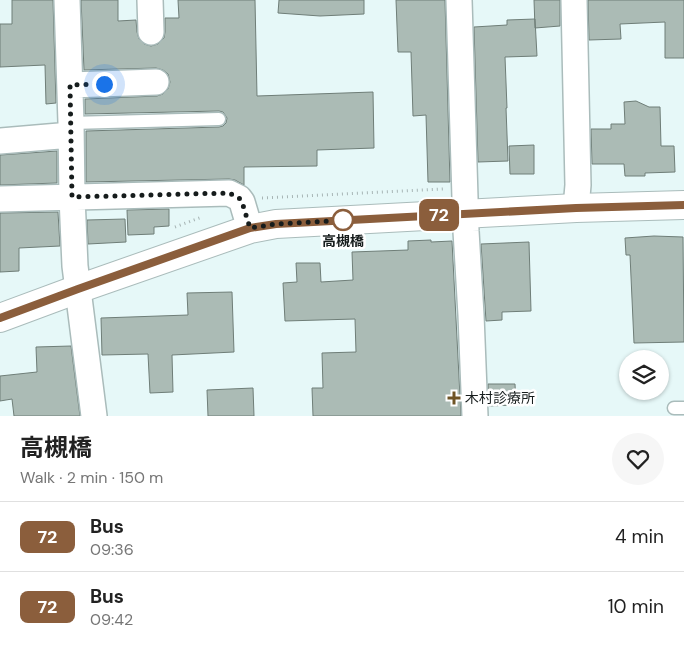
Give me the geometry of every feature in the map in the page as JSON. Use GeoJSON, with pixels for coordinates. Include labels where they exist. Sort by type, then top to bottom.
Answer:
{"type":"FeatureCollection","features":[{"type":"Feature","properties":{"kind":"street"},"geometry":{"type":"LineString","coordinates":[[67,0],[75,266],[94,416]]}},
{"type":"Feature","properties":{"kind":"street"},"geometry":{"type":"LineString","coordinates":[[150,0],[151,32]]}},
{"type":"Feature","properties":{"kind":"street"},"geometry":{"type":"LineString","coordinates":[[459,0],[475,416]]}},
{"type":"Feature","properties":{"kind":"street"},"geometry":{"type":"LineString","coordinates":[[574,0],[578,185],[576,208]]}},
{"type":"Feature","properties":{"kind":"street"},"geometry":{"type":"LineString","coordinates":[[70,85],[156,82]]}},
{"type":"Feature","properties":{"kind":"street"},"geometry":{"type":"LineString","coordinates":[[0,140],[71,129]]}},
{"type":"Feature","properties":{"kind":"street"},"geometry":{"type":"LineString","coordinates":[[0,199],[229,193],[239,198],[242,202],[250,228]]}},
{"type":"Feature","properties":{"kind":"street"},"geometry":{"type":"LineString","coordinates":[[0,318],[250,228],[276,224],[576,208],[684,205]]}},
{"type":"Feature","properties":{"kind":"lane"},"geometry":{"type":"LineString","coordinates":[[71,129],[219,119]]}},
{"type":"Feature","properties":{"kind":"building"},"geometry":{"type":"Polygon","coordinates":[[[12,0],[53,0],[56,103],[46,104],[45,65],[0,67],[0,24],[12,24],[12,0]]]}},
{"type":"Feature","properties":{"kind":"building"},"geometry":{"type":"Polygon","coordinates":[[[81,0],[118,0],[118,21],[136,20],[139,39],[144,44],[151,46],[158,44],[164,38],[165,18],[179,18],[178,0],[255,0],[257,96],[373,92],[374,148],[317,150],[317,166],[244,167],[244,185],[229,179],[86,182],[86,131],[219,127],[226,123],[227,118],[223,112],[219,111],[85,114],[85,99],[157,96],[163,94],[168,89],[170,82],[168,74],[156,68],[84,70],[81,0]]]}},
{"type":"Feature","properties":{"kind":"building"},"geometry":{"type":"Polygon","coordinates":[[[279,0],[364,0],[364,14],[320,16],[278,13],[279,0]]]}},
{"type":"Feature","properties":{"kind":"building"},"geometry":{"type":"Polygon","coordinates":[[[396,0],[445,0],[450,182],[428,182],[426,115],[413,116],[411,52],[398,52],[396,0]]]}},
{"type":"Feature","properties":{"kind":"building"},"geometry":{"type":"Polygon","coordinates":[[[534,0],[560,0],[560,26],[535,28],[534,0]]]}},
{"type":"Feature","properties":{"kind":"building"},"geometry":{"type":"Polygon","coordinates":[[[588,0],[684,0],[684,58],[665,58],[665,22],[620,24],[621,39],[589,40],[588,0]]]}},
{"type":"Feature","properties":{"kind":"building"},"geometry":{"type":"Polygon","coordinates":[[[535,19],[537,56],[505,57],[508,161],[478,162],[474,27],[507,25],[507,20],[535,19]]]}},
{"type":"Feature","properties":{"kind":"building"},"geometry":{"type":"Polygon","coordinates":[[[636,101],[649,107],[660,107],[661,146],[674,146],[675,172],[645,173],[645,176],[625,176],[624,164],[592,164],[591,129],[611,129],[611,124],[625,124],[624,102],[636,101]]]}},
{"type":"Feature","properties":{"kind":"building"},"geometry":{"type":"Polygon","coordinates":[[[534,145],[534,174],[510,174],[509,146],[534,145]]]}},
{"type":"Feature","properties":{"kind":"building"},"geometry":{"type":"Polygon","coordinates":[[[57,151],[57,183],[0,185],[0,155],[57,151]]]}},
{"type":"Feature","properties":{"kind":"building"},"geometry":{"type":"Polygon","coordinates":[[[169,209],[169,226],[154,227],[154,234],[128,235],[127,210],[169,209]]]}},
{"type":"Feature","properties":{"kind":"building"},"geometry":{"type":"Polygon","coordinates":[[[58,212],[60,246],[19,248],[19,271],[0,272],[0,213],[58,212]]]}},
{"type":"Feature","properties":{"kind":"building"},"geometry":{"type":"Polygon","coordinates":[[[125,219],[126,242],[88,244],[87,220],[125,219]]]}},
{"type":"Feature","properties":{"kind":"building"},"geometry":{"type":"Polygon","coordinates":[[[683,237],[684,342],[634,343],[630,255],[626,255],[625,238],[683,237]]]}},
{"type":"Feature","properties":{"kind":"building"},"geometry":{"type":"Polygon","coordinates":[[[431,240],[431,242],[452,241],[461,416],[313,416],[312,388],[323,388],[322,353],[356,352],[355,319],[285,321],[283,283],[297,282],[296,263],[320,263],[321,282],[353,280],[352,252],[408,250],[408,241],[431,240]]]}},
{"type":"Feature","properties":{"kind":"building"},"geometry":{"type":"Polygon","coordinates":[[[529,242],[531,311],[502,312],[502,320],[486,321],[481,244],[529,242]]]}},
{"type":"Feature","properties":{"kind":"building"},"geometry":{"type":"Polygon","coordinates":[[[232,292],[234,352],[172,355],[173,392],[150,393],[148,354],[102,355],[101,318],[188,315],[187,293],[232,292]]]}},
{"type":"Feature","properties":{"kind":"building"},"geometry":{"type":"Polygon","coordinates":[[[71,346],[80,416],[14,416],[12,399],[0,401],[0,376],[37,372],[36,347],[71,346]]]}},
{"type":"Feature","properties":{"kind":"building"},"geometry":{"type":"Polygon","coordinates":[[[488,384],[515,384],[516,405],[489,406],[488,384]]]}},
{"type":"Feature","properties":{"kind":"building"},"geometry":{"type":"Polygon","coordinates":[[[253,388],[254,416],[208,416],[207,390],[253,388]]]}},
{"type":"Feature","properties":{"kind":"bus line","name":"72"},"geometry":{"type":"LineString","coordinates":[[0,318],[250,228],[262,226],[576,208],[684,205]]}},
{"type":"Feature","properties":{"kind":"place","name":"高槻橋"},"geometry":{"type":"Point","coordinates":[343,220]}},
{"type":"Feature","properties":{"kind":"place","name":"木村診療所"},"geometry":{"type":"Point","coordinates":[454,398]}},
{"type":"Feature","properties":{"kind":"route"},"geometry":{"type":"LineString","coordinates":[[104,84],[70,85],[72,197],[229,193],[235,195],[242,202],[250,228],[276,224],[352,220],[343,220]]}}]}
